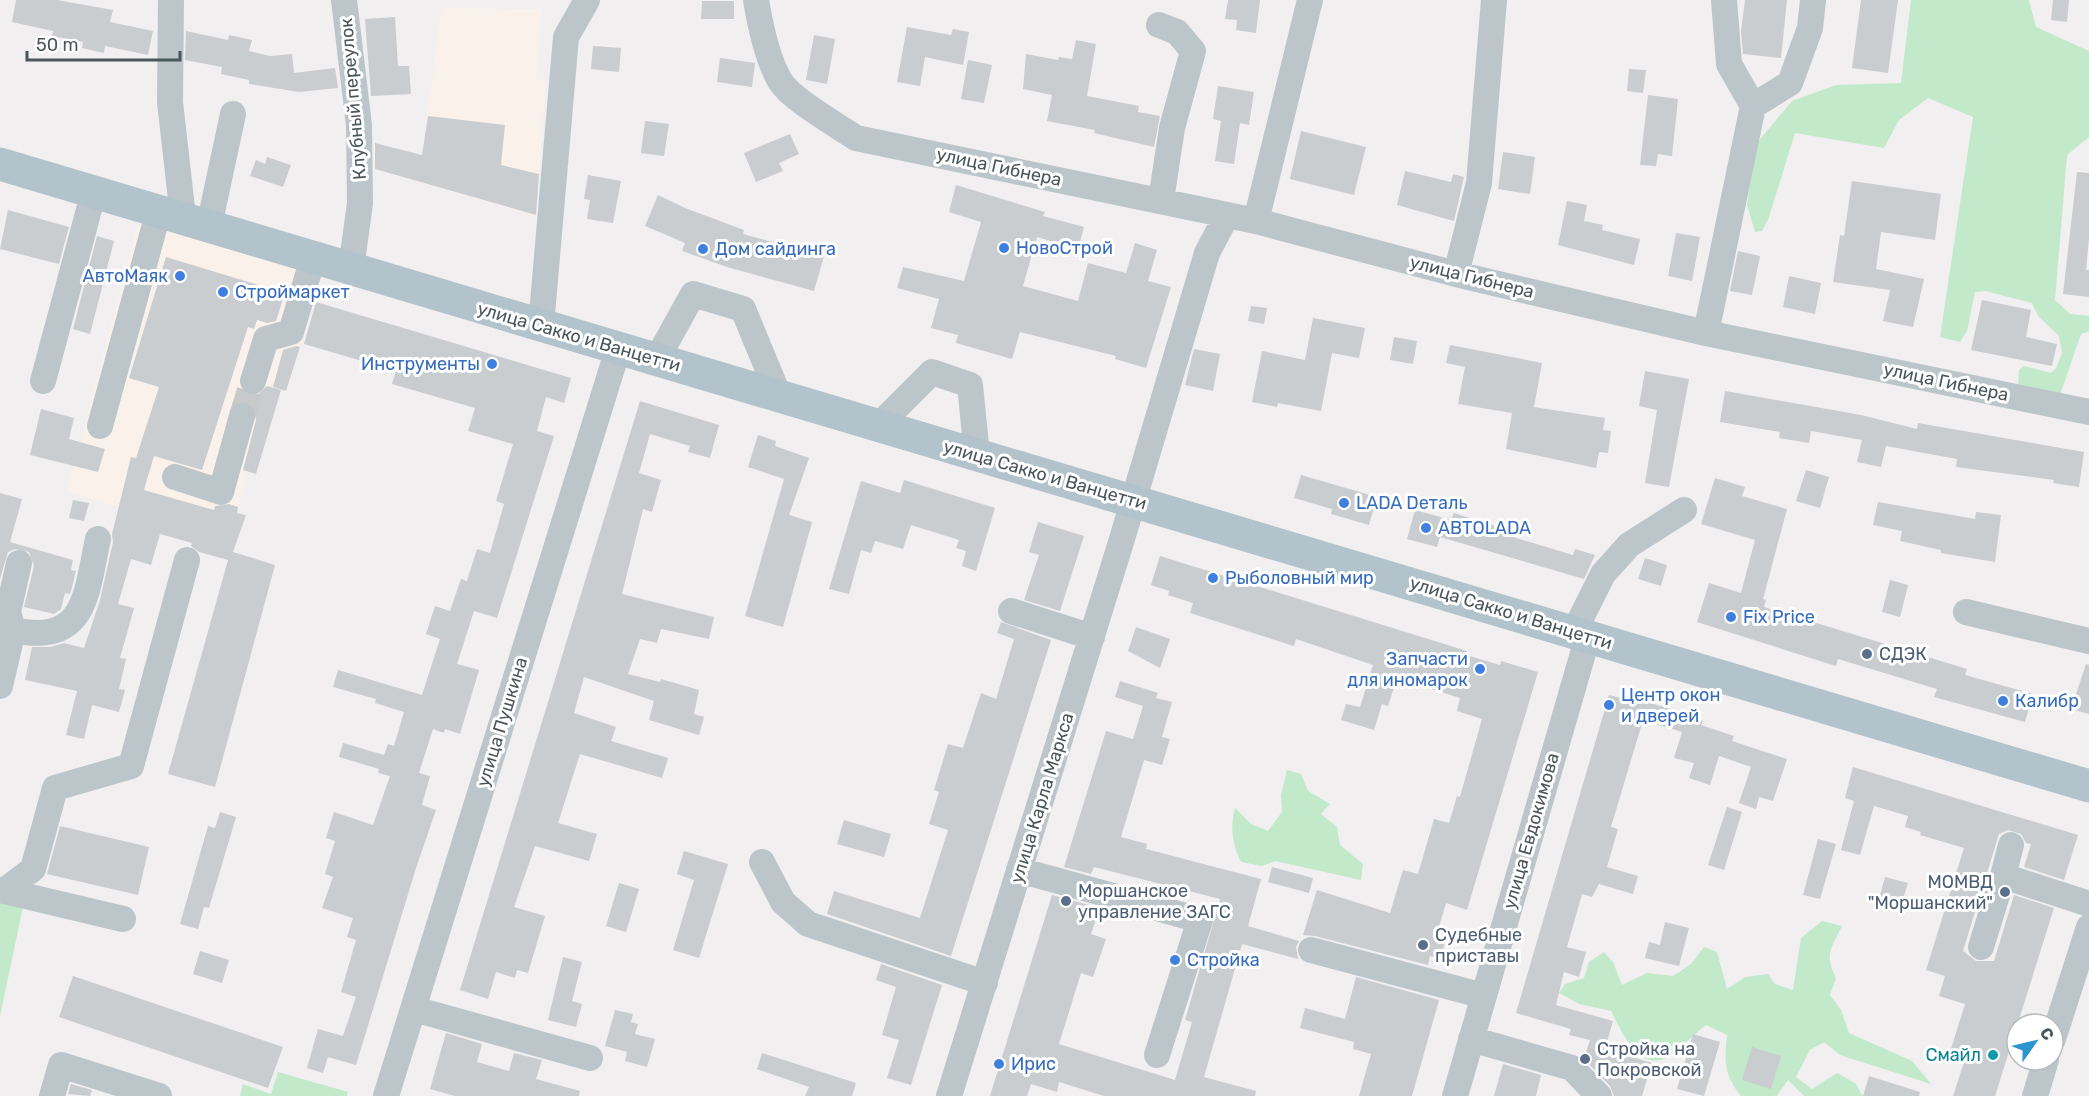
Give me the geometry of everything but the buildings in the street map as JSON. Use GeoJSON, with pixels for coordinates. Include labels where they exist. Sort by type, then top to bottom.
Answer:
{"type":"FeatureCollection","features":[{"type":"Feature","properties":{"kind":"main road","name":"улица Сакко и Ванцетти"},"geometry":{"type":"LineString","coordinates":[[0,164],[2089,786]]}},
{"type":"Feature","properties":{"kind":"street"},"geometry":{"type":"LineString","coordinates":[[171,0],[170,102],[184,218]]}},
{"type":"Feature","properties":{"kind":"street","name":"Клубный переулок"},"geometry":{"type":"LineString","coordinates":[[344,0],[359,136],[360,203],[351,269]]}},
{"type":"Feature","properties":{"kind":"street"},"geometry":{"type":"LineString","coordinates":[[541,326],[566,37],[587,0]]}},
{"type":"Feature","properties":{"kind":"street","name":"улица Гибнера"},"geometry":{"type":"LineString","coordinates":[[756,0],[761,27],[781,82],[807,105],[856,138],[1256,221],[1456,274],[1706,333],[2089,412]]}},
{"type":"Feature","properties":{"kind":"street"},"geometry":{"type":"LineString","coordinates":[[1256,221],[1310,0]]}},
{"type":"Feature","properties":{"kind":"street"},"geometry":{"type":"LineString","coordinates":[[1456,274],[1479,183],[1494,0]]}},
{"type":"Feature","properties":{"kind":"street"},"geometry":{"type":"LineString","coordinates":[[1706,333],[1753,106],[1729,64],[1724,0]]}},
{"type":"Feature","properties":{"kind":"street"},"geometry":{"type":"LineString","coordinates":[[1753,106],[1790,83],[1810,28],[1813,0]]}},
{"type":"Feature","properties":{"kind":"street"},"geometry":{"type":"LineString","coordinates":[[1159,25],[1177,32],[1193,51],[1172,128],[1161,200]]}},
{"type":"Feature","properties":{"kind":"street"},"geometry":{"type":"LineString","coordinates":[[100,426],[184,218],[233,114]]}},
{"type":"Feature","properties":{"kind":"street"},"geometry":{"type":"LineString","coordinates":[[43,381],[94,191]]}},
{"type":"Feature","properties":{"kind":"street","name":"улица Карла Маркса"},"geometry":{"type":"LineString","coordinates":[[949,1096],[1134,501],[1207,253],[1227,215]]}},
{"type":"Feature","properties":{"kind":"street"},"geometry":{"type":"LineString","coordinates":[[253,381],[266,339],[291,332],[313,258]]}},
{"type":"Feature","properties":{"kind":"street"},"geometry":{"type":"LineString","coordinates":[[657,360],[693,294],[743,309],[779,396]]}},
{"type":"Feature","properties":{"kind":"street","name":"улица Пушкина"},"geometry":{"type":"LineString","coordinates":[[386,1096],[618,348]]}},
{"type":"Feature","properties":{"kind":"street"},"geometry":{"type":"LineString","coordinates":[[878,426],[932,372],[970,385],[977,455]]}},
{"type":"Feature","properties":{"kind":"street"},"geometry":{"type":"LineString","coordinates":[[175,477],[221,492],[242,416]]}},
{"type":"Feature","properties":{"kind":"street","name":"улица Евдокимова"},"geometry":{"type":"LineString","coordinates":[[1455,1096],[1581,634],[1603,574],[1629,545],[1684,510]]}},
{"type":"Feature","properties":{"kind":"street"},"geometry":{"type":"LineString","coordinates":[[13,630],[36,635],[54,630],[76,618],[82,607],[98,539]]}},
{"type":"Feature","properties":{"kind":"street"},"geometry":{"type":"LineString","coordinates":[[2,890],[33,869],[54,788],[131,766],[186,560]]}},
{"type":"Feature","properties":{"kind":"street"},"geometry":{"type":"LineString","coordinates":[[0,686],[13,630],[8,612],[19,562]]}},
{"type":"Feature","properties":{"kind":"street"},"geometry":{"type":"LineString","coordinates":[[1011,611],[1092,637]]}},
{"type":"Feature","properties":{"kind":"street"},"geometry":{"type":"LineString","coordinates":[[1966,612],[2089,641]]}},
{"type":"Feature","properties":{"kind":"street"},"geometry":{"type":"LineString","coordinates":[[1982,947],[2011,845]]}},
{"type":"Feature","properties":{"kind":"street"},"geometry":{"type":"LineString","coordinates":[[762,862],[783,902],[808,924],[985,983]]}},
{"type":"Feature","properties":{"kind":"street"},"geometry":{"type":"LineString","coordinates":[[1019,870],[1200,920],[1157,1055]]}},
{"type":"Feature","properties":{"kind":"street"},"geometry":{"type":"LineString","coordinates":[[2003,876],[2089,904]]}},
{"type":"Feature","properties":{"kind":"street"},"geometry":{"type":"LineString","coordinates":[[2,890],[123,920]]}},
{"type":"Feature","properties":{"kind":"street"},"geometry":{"type":"LineString","coordinates":[[2062,1012],[2089,927]]}},
{"type":"Feature","properties":{"kind":"street"},"geometry":{"type":"LineString","coordinates":[[1311,950],[1484,996]]}},
{"type":"Feature","properties":{"kind":"street"},"geometry":{"type":"LineString","coordinates":[[414,1009],[590,1058]]}},
{"type":"Feature","properties":{"kind":"street"},"geometry":{"type":"LineString","coordinates":[[1471,1039],[1572,1068],[1599,1096]]}},
{"type":"Feature","properties":{"kind":"street"},"geometry":{"type":"LineString","coordinates":[[52,1096],[61,1065],[159,1096]]}},
{"type":"Feature","properties":{"kind":"street"},"geometry":{"type":"LineString","coordinates":[[2035,1096],[2042,1072]]}},
{"type":"Feature","properties":{"kind":"shaded area"},"geometry":{"type":"Polygon","coordinates":[[[442,8],[541,9],[536,80],[546,81],[536,216],[373,169],[375,143],[422,155],[442,8]]]}},
{"type":"Feature","properties":{"kind":"shaded area"},"geometry":{"type":"Polygon","coordinates":[[[139,220],[323,275],[286,392],[281,391],[256,474],[247,472],[237,512],[246,515],[179,524],[67,492],[139,220]]]}},
{"type":"Feature","properties":{"kind":"green space"},"geometry":{"type":"Polygon","coordinates":[[[1911,0],[2029,0],[2036,27],[2089,51],[2089,137],[2067,155],[2055,300],[2070,314],[2089,316],[2089,331],[2081,334],[2060,395],[2029,392],[2018,383],[2019,370],[2024,366],[2051,373],[2056,368],[2062,353],[2059,336],[2038,316],[2032,303],[1985,291],[1975,292],[1967,331],[1960,342],[1940,337],[1973,117],[1928,98],[1899,120],[1884,148],[1795,133],[1768,220],[1762,231],[1755,232],[1747,205],[1756,144],[1792,101],[1836,85],[1901,83],[1911,0]]]}},
{"type":"Feature","properties":{"kind":"green space"},"geometry":{"type":"Polygon","coordinates":[[[1287,770],[1301,774],[1308,791],[1330,804],[1321,814],[1337,827],[1340,845],[1363,864],[1361,880],[1275,861],[1262,866],[1241,862],[1233,835],[1235,808],[1251,824],[1268,831],[1282,812],[1281,795],[1287,770]]]}},
{"type":"Feature","properties":{"kind":"green space"},"geometry":{"type":"Polygon","coordinates":[[[0,903],[23,907],[0,1016],[0,903]]]}},
{"type":"Feature","properties":{"kind":"green space"},"geometry":{"type":"Polygon","coordinates":[[[1822,921],[1842,926],[1830,952],[1830,963],[1836,978],[1830,995],[1841,1010],[1849,1033],[1912,1061],[1931,1084],[1840,1055],[1824,1042],[1810,1050],[1796,1077],[1812,1089],[1837,1073],[1855,1083],[1863,1096],[1804,1096],[1788,1080],[1777,1096],[1741,1096],[1731,1081],[1726,1067],[1727,1035],[1706,1025],[1667,1058],[1647,1059],[1639,1054],[1625,1038],[1611,1011],[1579,1004],[1559,993],[1565,984],[1584,978],[1589,962],[1604,952],[1613,962],[1622,985],[1647,973],[1673,976],[1691,964],[1704,947],[1717,952],[1727,989],[1745,977],[1768,974],[1775,984],[1793,990],[1801,938],[1822,921]]]}},
{"type":"Feature","properties":{"kind":"green space"},"geometry":{"type":"Polygon","coordinates":[[[278,1072],[348,1092],[347,1096],[240,1096],[243,1084],[271,1094],[278,1072]]]}},
{"type":"Feature","properties":{"kind":"tunnel"},"geometry":{"type":"LineString","coordinates":[[242,416],[253,381]]}},
{"type":"Feature","properties":{"kind":"place","name":"НовоСтрой"},"geometry":{"type":"Point","coordinates":[1004,248]}},
{"type":"Feature","properties":{"kind":"place","name":"Дом сайдинга"},"geometry":{"type":"Point","coordinates":[703,249]}},
{"type":"Feature","properties":{"kind":"place","name":"АвтоМаяк"},"geometry":{"type":"Point","coordinates":[180,276]}},
{"type":"Feature","properties":{"kind":"place","name":"Строймаркет"},"geometry":{"type":"Point","coordinates":[223,292]}},
{"type":"Feature","properties":{"kind":"place","name":"Инструменты"},"geometry":{"type":"Point","coordinates":[492,364]}},
{"type":"Feature","properties":{"kind":"place","name":"LADA Dеталь"},"geometry":{"type":"Point","coordinates":[1344,503]}},
{"type":"Feature","properties":{"kind":"place","name":"АВТОLADA"},"geometry":{"type":"Point","coordinates":[1426,528]}},
{"type":"Feature","properties":{"kind":"place","name":"Рыболовный мир"},"geometry":{"type":"Point","coordinates":[1213,578]}},
{"type":"Feature","properties":{"kind":"place","name":"Fix Price"},"geometry":{"type":"Point","coordinates":[1731,617]}},
{"type":"Feature","properties":{"kind":"place","name":"СДЭК"},"geometry":{"type":"Point","coordinates":[1867,654]}},
{"type":"Feature","properties":{"kind":"place","name":"Запчасти для иномарок"},"geometry":{"type":"Point","coordinates":[1480,669]}},
{"type":"Feature","properties":{"kind":"place","name":"Калибр"},"geometry":{"type":"Point","coordinates":[2003,701]}},
{"type":"Feature","properties":{"kind":"place","name":"Центр окон и дверей"},"geometry":{"type":"Point","coordinates":[1609,705]}},
{"type":"Feature","properties":{"kind":"place","name":"МОМВД \"Моршанский\""},"geometry":{"type":"Point","coordinates":[2005,892]}},
{"type":"Feature","properties":{"kind":"place","name":"Моршанское управление ЗАГС"},"geometry":{"type":"Point","coordinates":[1066,901]}},
{"type":"Feature","properties":{"kind":"place","name":"Судебные приставы"},"geometry":{"type":"Point","coordinates":[1423,945]}},
{"type":"Feature","properties":{"kind":"place","name":"Стройка"},"geometry":{"type":"Point","coordinates":[1175,960]}},
{"type":"Feature","properties":{"kind":"place","name":"Смайл"},"geometry":{"type":"Point","coordinates":[1993,1055]}},
{"type":"Feature","properties":{"kind":"place","name":"Стройка на Покровской"},"geometry":{"type":"Point","coordinates":[1585,1059]}},
{"type":"Feature","properties":{"kind":"place","name":"Ирис"},"geometry":{"type":"Point","coordinates":[999,1064]}}]}
